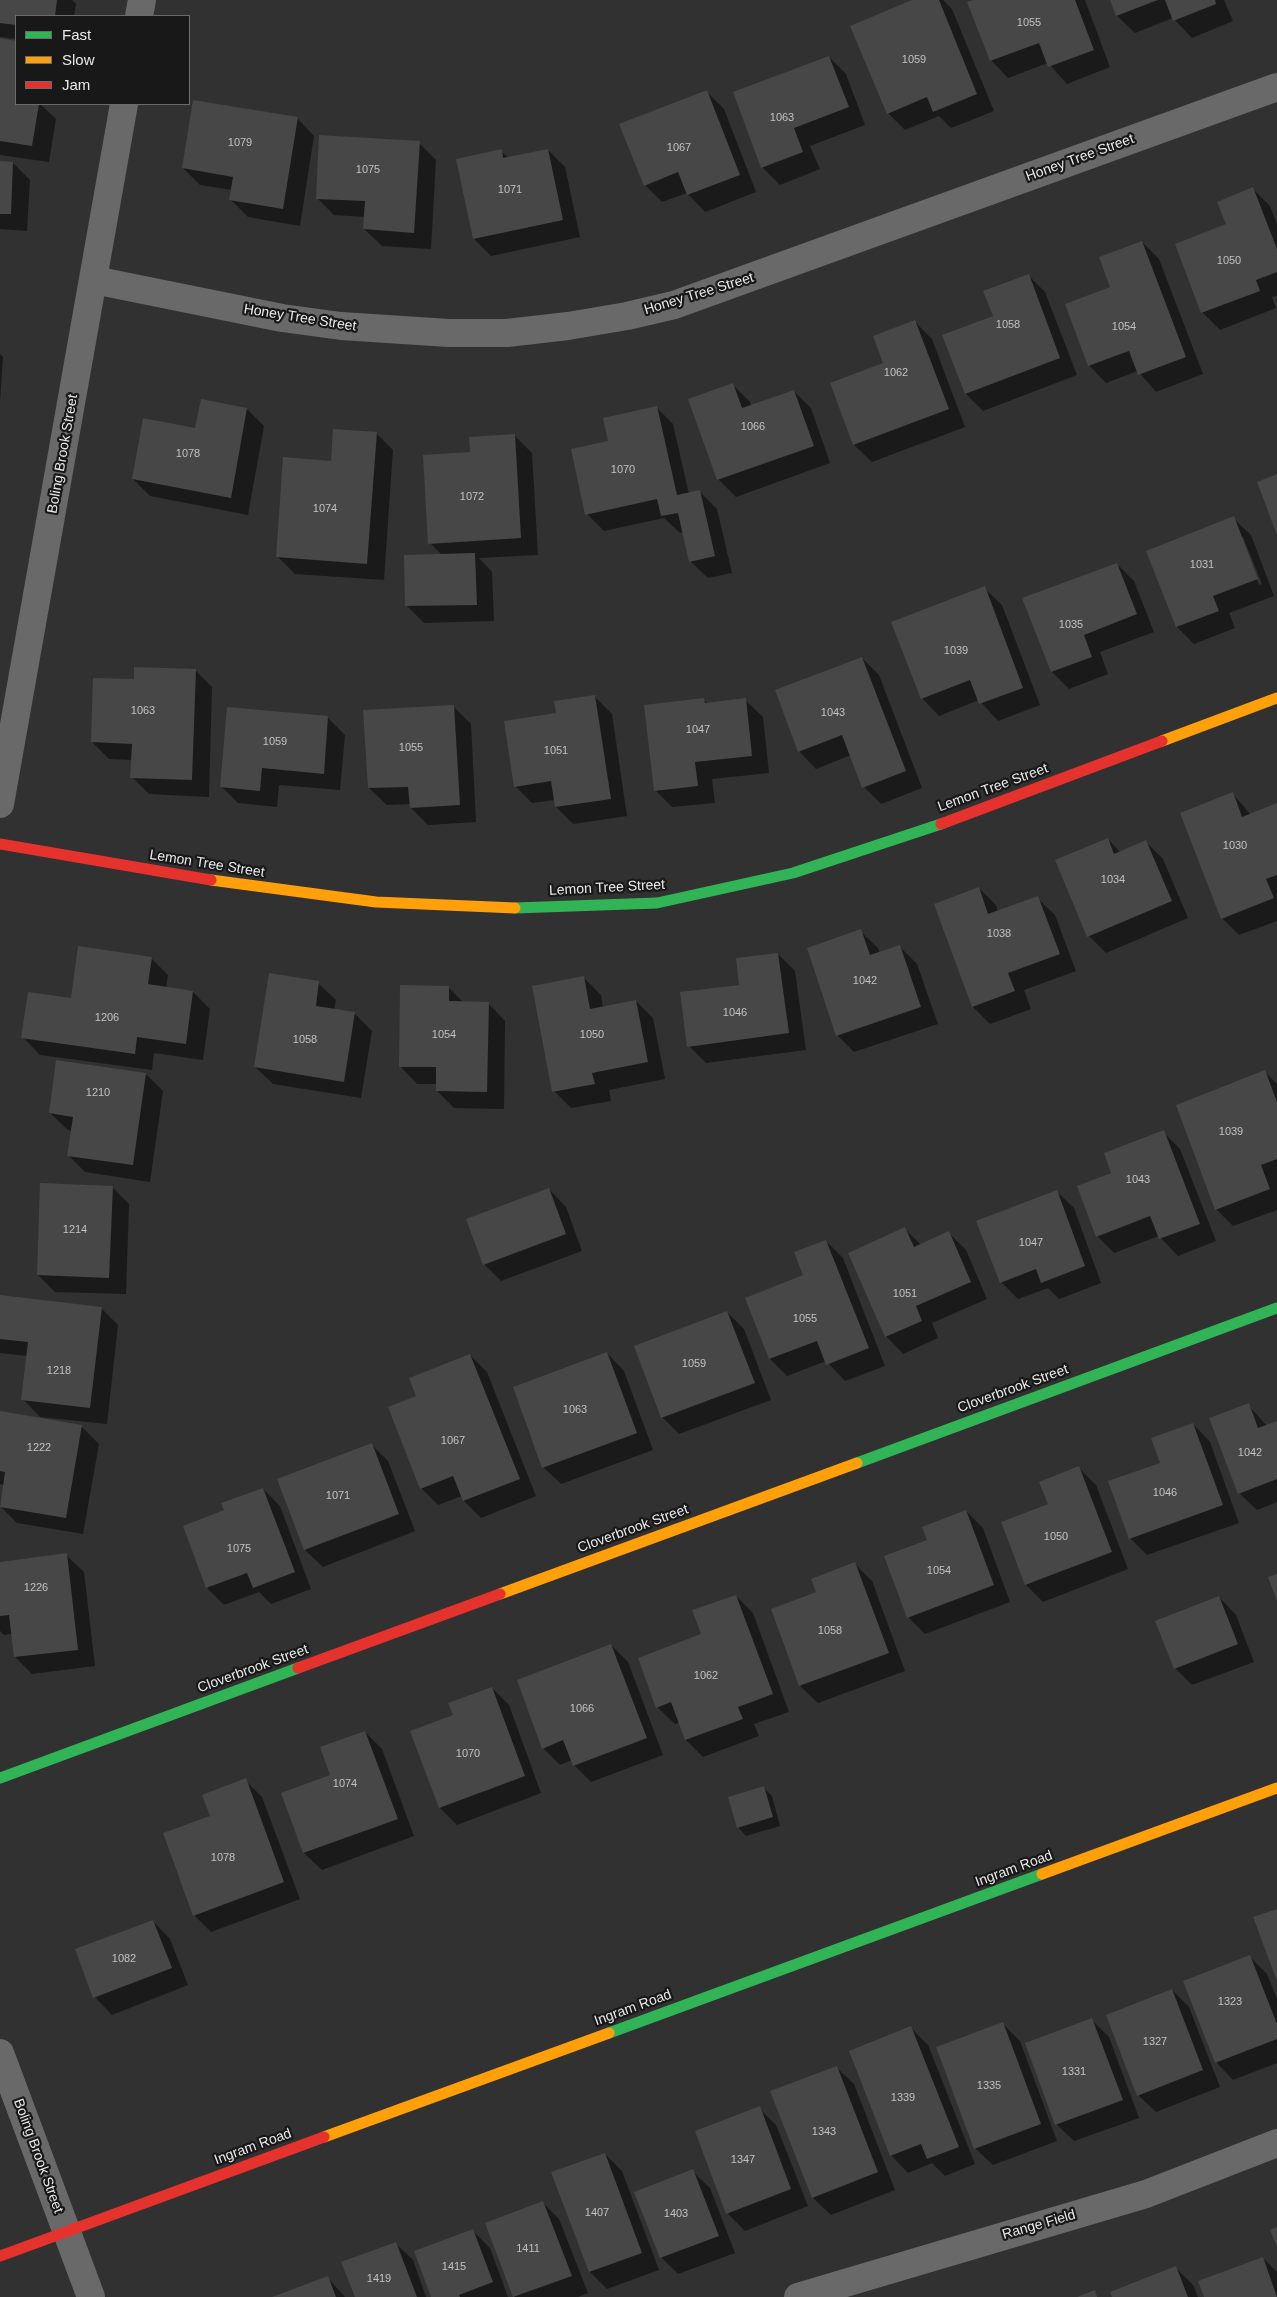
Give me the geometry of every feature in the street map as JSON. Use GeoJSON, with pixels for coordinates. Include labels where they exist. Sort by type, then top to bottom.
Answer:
{"type":"FeatureCollection","features":[{"type":"Feature","properties":{"kind":"street"},"geometry":{"type":"LineString","coordinates":[[139,15],[142,0]]}},
{"type":"Feature","properties":{"kind":"street","name":"Honey Tree Street"},"geometry":{"type":"LineString","coordinates":[[94,280],[282,318],[341,326],[449,333],[508,333],[568,326],[627,316],[683,302],[1277,87]]}},
{"type":"Feature","properties":{"kind":"street","name":"Boling Brook Street"},"geometry":{"type":"LineString","coordinates":[[0,804],[124,105]]}},
{"type":"Feature","properties":{"kind":"street","name":"Lemon Tree Street"},"geometry":{"type":"LineString","coordinates":[[0,844],[243,886],[376,902],[520,908],[658,903],[793,873],[933,826],[1277,698]]}},
{"type":"Feature","properties":{"kind":"street","name":"Cloverbrook Street"},"geometry":{"type":"LineString","coordinates":[[0,1778],[1277,1308]]}},
{"type":"Feature","properties":{"kind":"street","name":"Ingram Road"},"geometry":{"type":"LineString","coordinates":[[0,2256],[1277,1788]]}},
{"type":"Feature","properties":{"kind":"street","name":"Boling Brook Street"},"geometry":{"type":"LineString","coordinates":[[0,2052],[91,2297]]}},
{"type":"Feature","properties":{"kind":"street","name":"Range Field"},"geometry":{"type":"LineString","coordinates":[[798,2297],[1146,2194],[1277,2143]]}},
{"type":"Feature","properties":{"kind":"building"},"geometry":{"type":"Polygon","coordinates":[[[0,0],[57,0],[55,15],[15,15],[15,25],[0,23],[0,0]]]}},
{"type":"Feature","properties":{"kind":"building"},"geometry":{"type":"Polygon","coordinates":[[[912,0],[939,0],[977,94],[933,112],[927,97],[887,114],[850,26],[912,0]]]}},
{"type":"Feature","properties":{"kind":"building"},"geometry":{"type":"Polygon","coordinates":[[[973,0],[1075,0],[1094,50],[1048,67],[1039,43],[990,61],[967,2],[973,0]]]}},
{"type":"Feature","properties":{"kind":"building"},"geometry":{"type":"Polygon","coordinates":[[[1110,0],[1158,0],[1116,16],[1110,0]]]}},
{"type":"Feature","properties":{"kind":"building"},"geometry":{"type":"Polygon","coordinates":[[[1165,0],[1215,0],[1216,4],[1173,21],[1165,0]]]}},
{"type":"Feature","properties":{"kind":"building"},"geometry":{"type":"Polygon","coordinates":[[[0,38],[15,41],[15,105],[39,105],[32,146],[0,141],[0,38]]]}},
{"type":"Feature","properties":{"kind":"building"},"geometry":{"type":"Polygon","coordinates":[[[829,56],[849,107],[794,128],[803,152],[761,168],[733,92],[829,56]]]}},
{"type":"Feature","properties":{"kind":"building"},"geometry":{"type":"Polygon","coordinates":[[[707,90],[740,175],[687,195],[678,172],[644,186],[619,124],[707,90]]]}},
{"type":"Feature","properties":{"kind":"building"},"geometry":{"type":"Polygon","coordinates":[[[193,100],[298,117],[283,209],[229,200],[233,177],[182,168],[193,100]]]}},
{"type":"Feature","properties":{"kind":"building"},"geometry":{"type":"Polygon","coordinates":[[[319,135],[420,141],[414,233],[363,229],[365,201],[316,199],[319,135]]]}},
{"type":"Feature","properties":{"kind":"building"},"geometry":{"type":"Polygon","coordinates":[[[502,149],[503,158],[548,149],[563,220],[473,239],[456,159],[502,149]]]}},
{"type":"Feature","properties":{"kind":"building"},"geometry":{"type":"Polygon","coordinates":[[[0,161],[13,162],[11,214],[0,214],[0,161]]]}},
{"type":"Feature","properties":{"kind":"building"},"geometry":{"type":"Polygon","coordinates":[[[1253,187],[1277,249],[1277,272],[1256,280],[1260,291],[1201,313],[1175,244],[1226,224],[1217,202],[1253,187]]]}},
{"type":"Feature","properties":{"kind":"building"},"geometry":{"type":"Polygon","coordinates":[[[1142,241],[1186,357],[1138,375],[1129,351],[1088,366],[1065,304],[1110,287],[1099,257],[1142,241]]]}},
{"type":"Feature","properties":{"kind":"building"},"geometry":{"type":"Polygon","coordinates":[[[1029,274],[1060,358],[965,394],[942,335],[993,316],[983,291],[1029,274]]]}},
{"type":"Feature","properties":{"kind":"building"},"geometry":{"type":"Polygon","coordinates":[[[915,320],[949,409],[853,445],[830,383],[883,363],[873,336],[915,320]]]}},
{"type":"Feature","properties":{"kind":"building"},"geometry":{"type":"Polygon","coordinates":[[[733,383],[742,408],[794,390],[814,446],[717,480],[688,399],[733,383]]]}},
{"type":"Feature","properties":{"kind":"building"},"geometry":{"type":"Polygon","coordinates":[[[201,399],[247,408],[231,498],[132,479],[143,418],[195,428],[201,399]]]}},
{"type":"Feature","properties":{"kind":"building"},"geometry":{"type":"Polygon","coordinates":[[[657,406],[677,495],[700,490],[715,556],[689,562],[678,513],[661,516],[657,499],[585,515],[571,449],[608,441],[603,418],[657,406]]]}},
{"type":"Feature","properties":{"kind":"building"},"geometry":{"type":"Polygon","coordinates":[[[333,429],[377,432],[367,564],[276,557],[283,457],[331,461],[333,429]]]}},
{"type":"Feature","properties":{"kind":"building"},"geometry":{"type":"Polygon","coordinates":[[[515,434],[521,538],[428,544],[423,455],[470,452],[469,437],[515,434]]]}},
{"type":"Feature","properties":{"kind":"building"},"geometry":{"type":"Polygon","coordinates":[[[1277,474],[1277,535],[1257,482],[1277,474]]]}},
{"type":"Feature","properties":{"kind":"building"},"geometry":{"type":"Polygon","coordinates":[[[1234,516],[1258,579],[1213,596],[1219,611],[1176,627],[1146,551],[1234,516]]]}},
{"type":"Feature","properties":{"kind":"building"},"geometry":{"type":"Polygon","coordinates":[[[475,553],[477,605],[405,606],[404,555],[475,553]]]}},
{"type":"Feature","properties":{"kind":"building"},"geometry":{"type":"Polygon","coordinates":[[[1117,563],[1137,614],[1084,635],[1092,657],[1051,672],[1022,598],[1117,563]]]}},
{"type":"Feature","properties":{"kind":"building"},"geometry":{"type":"Polygon","coordinates":[[[985,586],[1023,688],[979,704],[970,680],[921,699],[891,622],[985,586]]]}},
{"type":"Feature","properties":{"kind":"building"},"geometry":{"type":"Polygon","coordinates":[[[862,657],[906,771],[862,788],[842,735],[798,752],[775,690],[862,657]]]}},
{"type":"Feature","properties":{"kind":"building"},"geometry":{"type":"Polygon","coordinates":[[[134,667],[196,669],[192,780],[130,778],[132,744],[91,742],[93,678],[134,679],[134,667]]]}},
{"type":"Feature","properties":{"kind":"building"},"geometry":{"type":"Polygon","coordinates":[[[595,695],[611,799],[555,807],[551,781],[514,787],[504,721],[556,713],[554,701],[595,695]]]}},
{"type":"Feature","properties":{"kind":"building"},"geometry":{"type":"Polygon","coordinates":[[[704,698],[705,703],[746,698],[752,756],[695,762],[698,786],[654,791],[644,705],[704,698]]]}},
{"type":"Feature","properties":{"kind":"building"},"geometry":{"type":"Polygon","coordinates":[[[454,705],[460,805],[410,808],[408,787],[368,788],[363,710],[454,705]]]}},
{"type":"Feature","properties":{"kind":"building"},"geometry":{"type":"Polygon","coordinates":[[[227,707],[328,716],[324,774],[262,768],[260,791],[220,787],[227,707]]]}},
{"type":"Feature","properties":{"kind":"building"},"geometry":{"type":"Polygon","coordinates":[[[1233,792],[1242,817],[1277,803],[1277,875],[1266,879],[1274,898],[1221,919],[1180,813],[1233,792]]]}},
{"type":"Feature","properties":{"kind":"building"},"geometry":{"type":"Polygon","coordinates":[[[1108,838],[1114,854],[1146,840],[1172,901],[1087,937],[1055,860],[1108,838]]]}},
{"type":"Feature","properties":{"kind":"building"},"geometry":{"type":"Polygon","coordinates":[[[979,887],[988,914],[1038,896],[1060,954],[1008,973],[1015,991],[972,1007],[934,904],[979,887]]]}},
{"type":"Feature","properties":{"kind":"building"},"geometry":{"type":"Polygon","coordinates":[[[861,929],[870,955],[900,945],[921,1007],[836,1036],[807,948],[861,929]]]}},
{"type":"Feature","properties":{"kind":"building"},"geometry":{"type":"Polygon","coordinates":[[[78,946],[152,957],[148,984],[193,991],[186,1044],[137,1037],[135,1054],[21,1038],[28,992],[71,998],[78,946]]]}},
{"type":"Feature","properties":{"kind":"building"},"geometry":{"type":"Polygon","coordinates":[[[778,953],[789,1033],[687,1047],[680,992],[739,985],[736,958],[778,953]]]}},
{"type":"Feature","properties":{"kind":"building"},"geometry":{"type":"Polygon","coordinates":[[[269,973],[319,981],[316,1006],[355,1012],[344,1082],[254,1067],[269,973]]]}},
{"type":"Feature","properties":{"kind":"building"},"geometry":{"type":"Polygon","coordinates":[[[584,976],[590,1009],[636,1000],[648,1062],[592,1073],[595,1084],[552,1092],[532,986],[584,976]]]}},
{"type":"Feature","properties":{"kind":"building"},"geometry":{"type":"Polygon","coordinates":[[[400,985],[449,986],[449,1001],[489,1002],[487,1092],[436,1091],[436,1067],[399,1067],[400,985]]]}},
{"type":"Feature","properties":{"kind":"building"},"geometry":{"type":"Polygon","coordinates":[[[56,1060],[146,1073],[133,1165],[67,1156],[73,1117],[49,1113],[56,1060]]]}},
{"type":"Feature","properties":{"kind":"building"},"geometry":{"type":"Polygon","coordinates":[[[1265,1070],[1277,1102],[1277,1159],[1261,1165],[1270,1189],[1215,1210],[1176,1105],[1265,1070]]]}},
{"type":"Feature","properties":{"kind":"building"},"geometry":{"type":"Polygon","coordinates":[[[1164,1130],[1200,1224],[1159,1239],[1150,1216],[1096,1237],[1077,1186],[1111,1173],[1104,1153],[1164,1130]]]}},
{"type":"Feature","properties":{"kind":"building"},"geometry":{"type":"Polygon","coordinates":[[[40,1183],[113,1186],[109,1278],[37,1275],[40,1183]]]}},
{"type":"Feature","properties":{"kind":"building"},"geometry":{"type":"Polygon","coordinates":[[[549,1188],[566,1234],[483,1265],[466,1219],[549,1188]]]}},
{"type":"Feature","properties":{"kind":"building"},"geometry":{"type":"Polygon","coordinates":[[[1057,1190],[1085,1266],[1041,1283],[1036,1269],[1000,1283],[976,1221],[1057,1190]]]}},
{"type":"Feature","properties":{"kind":"building"},"geometry":{"type":"Polygon","coordinates":[[[905,1227],[914,1247],[949,1231],[971,1282],[916,1306],[922,1321],[885,1337],[848,1253],[905,1227]]]}},
{"type":"Feature","properties":{"kind":"building"},"geometry":{"type":"Polygon","coordinates":[[[826,1240],[869,1348],[826,1365],[817,1341],[769,1359],[745,1298],[803,1275],[794,1252],[826,1240]]]}},
{"type":"Feature","properties":{"kind":"building"},"geometry":{"type":"Polygon","coordinates":[[[0,1295],[102,1307],[90,1408],[21,1400],[28,1342],[0,1339],[0,1295]]]}},
{"type":"Feature","properties":{"kind":"building"},"geometry":{"type":"Polygon","coordinates":[[[727,1311],[755,1383],[661,1418],[634,1346],[727,1311]]]}},
{"type":"Feature","properties":{"kind":"building"},"geometry":{"type":"Polygon","coordinates":[[[607,1352],[637,1433],[542,1468],[513,1387],[607,1352]]]}},
{"type":"Feature","properties":{"kind":"building"},"geometry":{"type":"Polygon","coordinates":[[[470,1354],[520,1479],[463,1501],[453,1476],[420,1489],[388,1407],[416,1396],[409,1378],[470,1354]]]}},
{"type":"Feature","properties":{"kind":"building"},"geometry":{"type":"Polygon","coordinates":[[[1249,1403],[1258,1428],[1277,1421],[1277,1479],[1238,1494],[1209,1418],[1249,1403]]]}},
{"type":"Feature","properties":{"kind":"building"},"geometry":{"type":"Polygon","coordinates":[[[0,1411],[82,1425],[66,1518],[0,1507],[5,1472],[0,1471],[0,1411]]]}},
{"type":"Feature","properties":{"kind":"building"},"geometry":{"type":"Polygon","coordinates":[[[1193,1423],[1223,1505],[1129,1539],[1108,1481],[1160,1463],[1151,1438],[1193,1423]]]}},
{"type":"Feature","properties":{"kind":"building"},"geometry":{"type":"Polygon","coordinates":[[[372,1443],[399,1514],[304,1550],[277,1479],[372,1443]]]}},
{"type":"Feature","properties":{"kind":"building"},"geometry":{"type":"Polygon","coordinates":[[[1079,1466],[1112,1552],[1025,1585],[1001,1522],[1048,1504],[1039,1482],[1079,1466]]]}},
{"type":"Feature","properties":{"kind":"building"},"geometry":{"type":"Polygon","coordinates":[[[263,1488],[295,1572],[253,1588],[247,1573],[206,1588],[183,1526],[224,1510],[221,1503],[263,1488]]]}},
{"type":"Feature","properties":{"kind":"building"},"geometry":{"type":"Polygon","coordinates":[[[966,1510],[994,1585],[907,1618],[884,1556],[927,1540],[922,1527],[966,1510]]]}},
{"type":"Feature","properties":{"kind":"building"},"geometry":{"type":"Polygon","coordinates":[[[67,1553],[78,1650],[14,1657],[9,1615],[0,1616],[0,1562],[67,1553]]]}},
{"type":"Feature","properties":{"kind":"building"},"geometry":{"type":"Polygon","coordinates":[[[855,1562],[889,1653],[799,1686],[771,1609],[816,1592],[811,1579],[855,1562]]]}},
{"type":"Feature","properties":{"kind":"building"},"geometry":{"type":"Polygon","coordinates":[[[1277,1574],[1277,1601],[1268,1577],[1277,1574]]]}},
{"type":"Feature","properties":{"kind":"building"},"geometry":{"type":"Polygon","coordinates":[[[736,1595],[773,1694],[738,1707],[743,1719],[685,1740],[671,1702],[656,1708],[638,1658],[701,1634],[692,1610],[736,1595]]]}},
{"type":"Feature","properties":{"kind":"building"},"geometry":{"type":"Polygon","coordinates":[[[1219,1596],[1238,1644],[1174,1669],[1155,1621],[1219,1596]]]}},
{"type":"Feature","properties":{"kind":"building"},"geometry":{"type":"Polygon","coordinates":[[[611,1644],[647,1738],[573,1766],[563,1740],[542,1749],[517,1680],[611,1644]]]}},
{"type":"Feature","properties":{"kind":"building"},"geometry":{"type":"Polygon","coordinates":[[[492,1687],[525,1776],[439,1808],[410,1731],[453,1715],[448,1703],[492,1687]]]}},
{"type":"Feature","properties":{"kind":"building"},"geometry":{"type":"Polygon","coordinates":[[[365,1731],[398,1819],[303,1853],[281,1793],[330,1775],[320,1747],[365,1731]]]}},
{"type":"Feature","properties":{"kind":"building"},"geometry":{"type":"Polygon","coordinates":[[[246,1778],[284,1882],[193,1916],[163,1833],[210,1816],[202,1795],[246,1778]]]}},
{"type":"Feature","properties":{"kind":"building"},"geometry":{"type":"Polygon","coordinates":[[[764,1786],[773,1817],[737,1828],[728,1797],[764,1786]]]}},
{"type":"Feature","properties":{"kind":"building"},"geometry":{"type":"Polygon","coordinates":[[[1277,1909],[1277,1981],[1253,1917],[1277,1909]]]}},
{"type":"Feature","properties":{"kind":"building"},"geometry":{"type":"Polygon","coordinates":[[[153,1920],[172,1968],[93,1998],[75,1949],[153,1920]]]}},
{"type":"Feature","properties":{"kind":"building"},"geometry":{"type":"Polygon","coordinates":[[[1250,1955],[1277,2024],[1277,2039],[1215,2063],[1183,1981],[1250,1955]]]}},
{"type":"Feature","properties":{"kind":"building"},"geometry":{"type":"Polygon","coordinates":[[[1172,1989],[1203,2070],[1137,2096],[1106,2015],[1172,1989]]]}},
{"type":"Feature","properties":{"kind":"building"},"geometry":{"type":"Polygon","coordinates":[[[1092,2018],[1123,2100],[1055,2125],[1025,2043],[1092,2018]]]}},
{"type":"Feature","properties":{"kind":"building"},"geometry":{"type":"Polygon","coordinates":[[[1003,2022],[1041,2124],[974,2149],[936,2047],[1003,2022]]]}},
{"type":"Feature","properties":{"kind":"building"},"geometry":{"type":"Polygon","coordinates":[[[911,2026],[959,2147],[927,2159],[921,2144],[890,2156],[849,2051],[911,2026]]]}},
{"type":"Feature","properties":{"kind":"building"},"geometry":{"type":"Polygon","coordinates":[[[837,2066],[878,2172],[812,2198],[770,2091],[837,2066]]]}},
{"type":"Feature","properties":{"kind":"building"},"geometry":{"type":"Polygon","coordinates":[[[760,2106],[791,2189],[726,2214],[695,2131],[760,2106]]]}},
{"type":"Feature","properties":{"kind":"building"},"geometry":{"type":"Polygon","coordinates":[[[605,2153],[642,2253],[589,2272],[551,2172],[605,2153]]]}},
{"type":"Feature","properties":{"kind":"building"},"geometry":{"type":"Polygon","coordinates":[[[693,2169],[719,2236],[660,2258],[634,2192],[693,2169]]]}},
{"type":"Feature","properties":{"kind":"building"},"geometry":{"type":"Polygon","coordinates":[[[543,2201],[572,2276],[513,2297],[485,2223],[543,2201]]]}},
{"type":"Feature","properties":{"kind":"building"},"geometry":{"type":"Polygon","coordinates":[[[1277,2227],[1277,2247],[1270,2230],[1277,2227]]]}},
{"type":"Feature","properties":{"kind":"building"},"geometry":{"type":"Polygon","coordinates":[[[473,2229],[493,2282],[459,2295],[460,2297],[431,2297],[414,2251],[473,2229]]]}},
{"type":"Feature","properties":{"kind":"building"},"geometry":{"type":"Polygon","coordinates":[[[396,2242],[417,2297],[355,2297],[341,2262],[396,2242]]]}},
{"type":"Feature","properties":{"kind":"building"},"geometry":{"type":"Polygon","coordinates":[[[1263,2257],[1277,2297],[1204,2297],[1198,2281],[1263,2257]]]}},
{"type":"Feature","properties":{"kind":"building"},"geometry":{"type":"Polygon","coordinates":[[[1176,2266],[1188,2297],[1112,2297],[1110,2292],[1176,2266]]]}},
{"type":"Feature","properties":{"kind":"building"},"geometry":{"type":"Polygon","coordinates":[[[328,2276],[336,2297],[272,2297],[328,2276]]]}},
{"type":"Feature","properties":{"kind":"building"},"geometry":{"type":"Polygon","coordinates":[[[1095,2290],[1097,2297],[1077,2297],[1095,2290]]]}},
{"type":"Feature","properties":{"kind":"traffic: fast"},"geometry":{"type":"LineString","coordinates":[[515,908],[657,903],[793,873],[941,824]]}},
{"type":"Feature","properties":{"kind":"traffic: fast"},"geometry":{"type":"LineString","coordinates":[[857,1463],[1277,1308]]}},
{"type":"Feature","properties":{"kind":"traffic: fast"},"geometry":{"type":"LineString","coordinates":[[0,1778],[298,1668]]}},
{"type":"Feature","properties":{"kind":"traffic: fast"},"geometry":{"type":"LineString","coordinates":[[609,2033],[1042,1874]]}},
{"type":"Feature","properties":{"kind":"traffic: slow"},"geometry":{"type":"LineString","coordinates":[[1162,741],[1277,698]]}},
{"type":"Feature","properties":{"kind":"traffic: slow"},"geometry":{"type":"LineString","coordinates":[[211,880],[376,902],[515,908]]}},
{"type":"Feature","properties":{"kind":"traffic: slow"},"geometry":{"type":"LineString","coordinates":[[500,1594],[857,1463]]}},
{"type":"Feature","properties":{"kind":"traffic: slow"},"geometry":{"type":"LineString","coordinates":[[1042,1874],[1277,1788]]}},
{"type":"Feature","properties":{"kind":"traffic: slow"},"geometry":{"type":"LineString","coordinates":[[324,2137],[609,2033]]}},
{"type":"Feature","properties":{"kind":"traffic: jam"},"geometry":{"type":"LineString","coordinates":[[941,824],[1162,741]]}},
{"type":"Feature","properties":{"kind":"traffic: jam"},"geometry":{"type":"LineString","coordinates":[[0,844],[211,880]]}},
{"type":"Feature","properties":{"kind":"traffic: jam"},"geometry":{"type":"LineString","coordinates":[[298,1668],[500,1594]]}},
{"type":"Feature","properties":{"kind":"traffic: jam"},"geometry":{"type":"LineString","coordinates":[[0,2256],[324,2137]]}}]}
